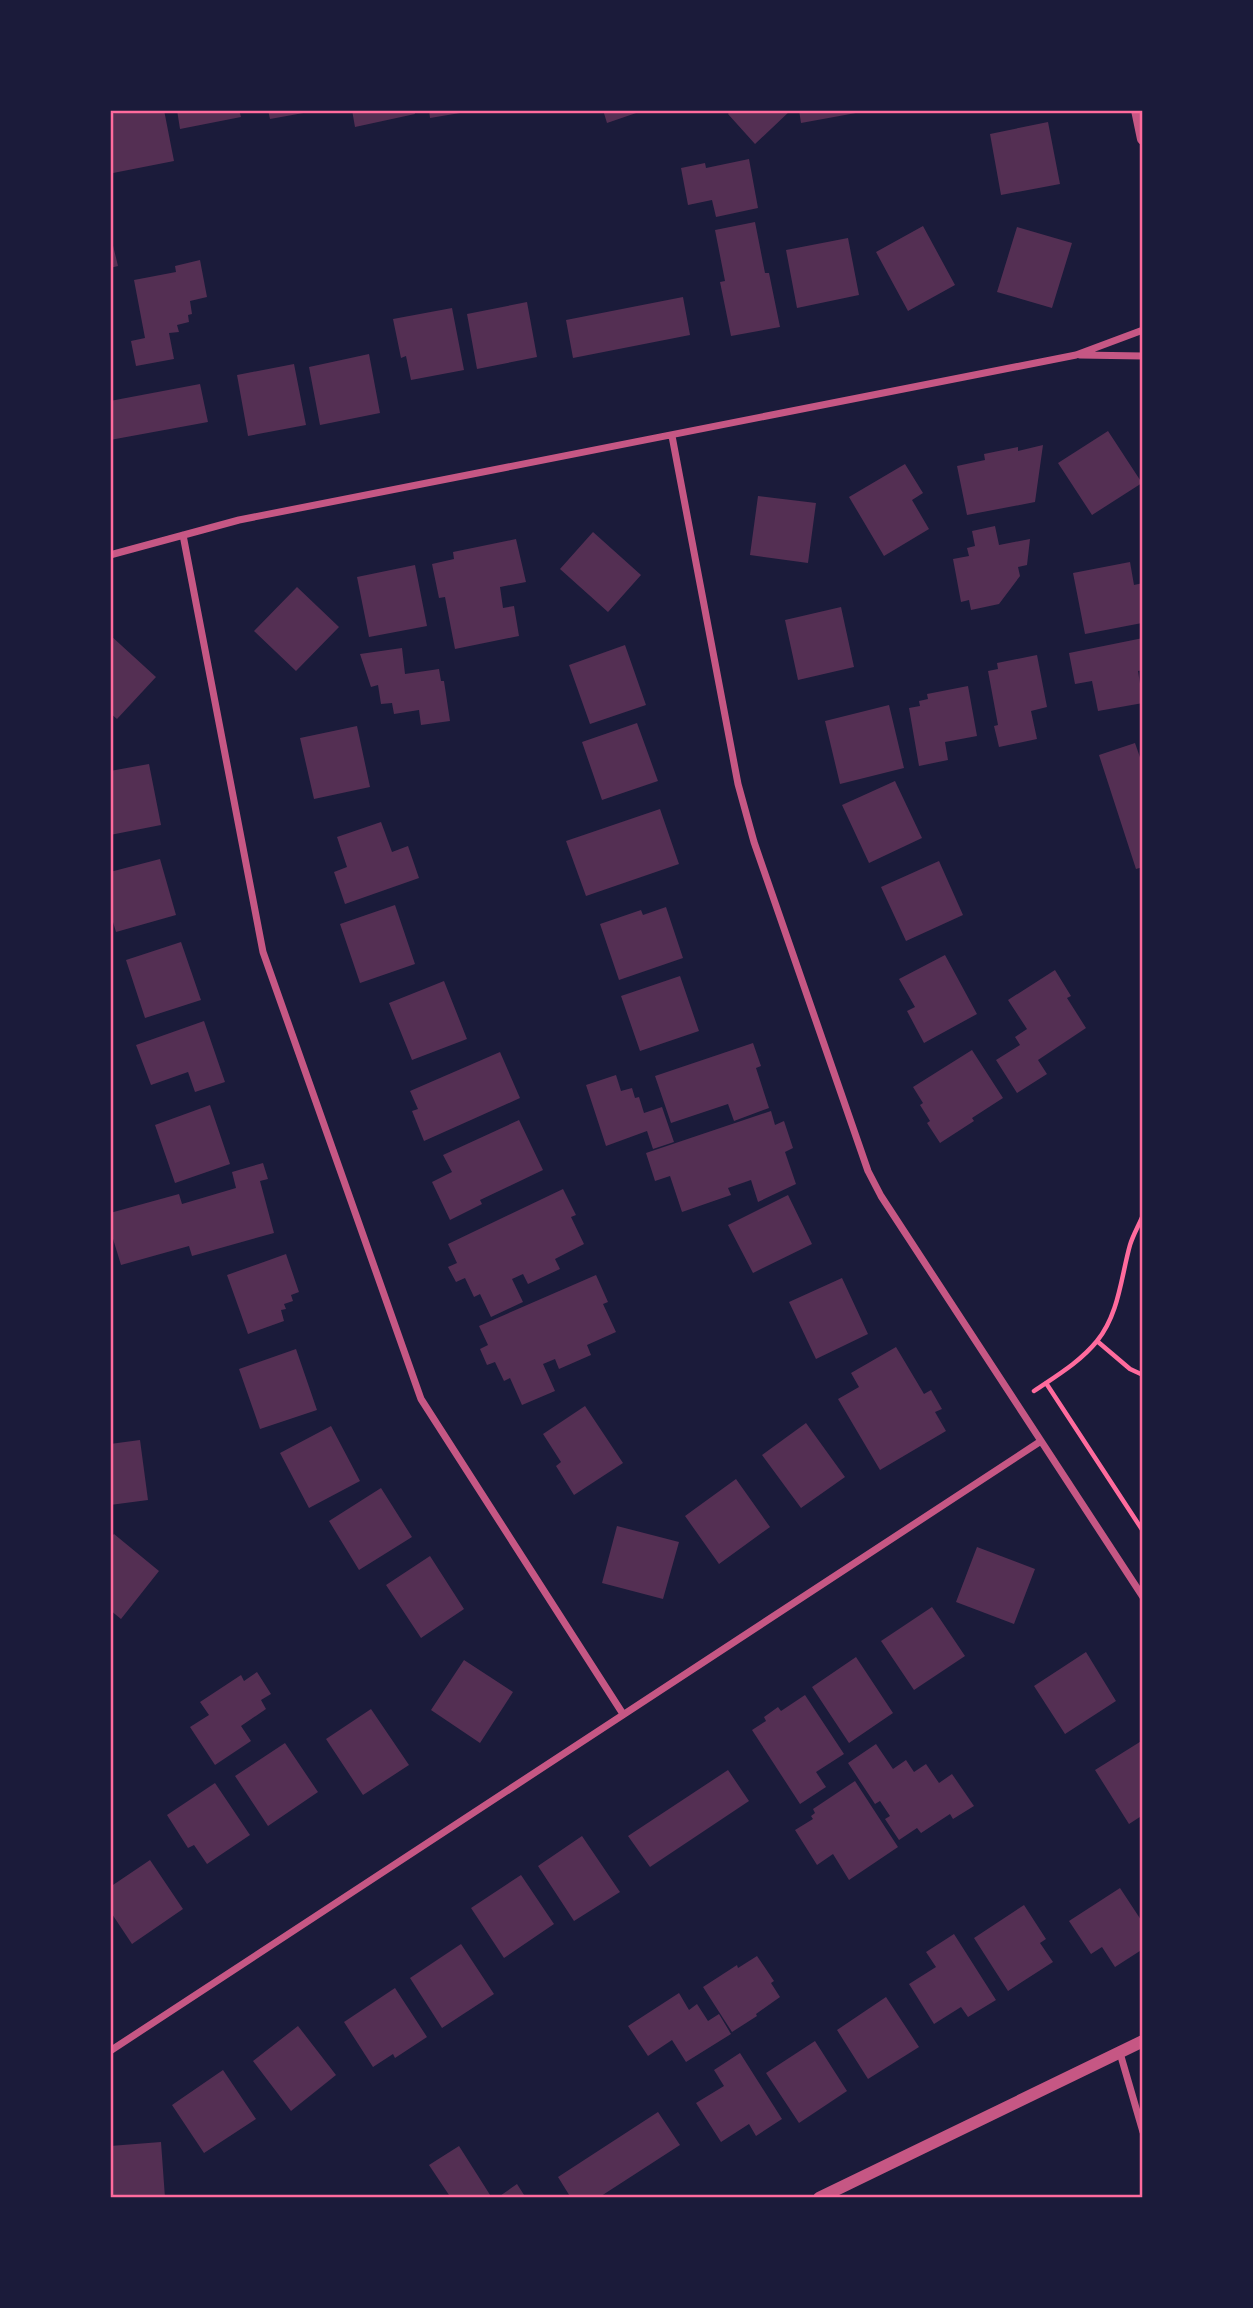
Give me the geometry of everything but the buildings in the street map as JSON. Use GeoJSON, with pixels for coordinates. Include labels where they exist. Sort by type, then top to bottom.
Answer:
{"type":"FeatureCollection","features":[{"type":"Feature","properties":{"kind":"street"},"geometry":{"type":"LineString","coordinates":[[1137,110],[1143,139]]}},
{"type":"Feature","properties":{"kind":"street"},"geometry":{"type":"LineString","coordinates":[[110,555],[239,520],[1076,355],[1143,330]]}},
{"type":"Feature","properties":{"kind":"street"},"geometry":{"type":"LineString","coordinates":[[1076,355],[1143,356]]}},
{"type":"Feature","properties":{"kind":"street"},"geometry":{"type":"LineString","coordinates":[[673,436],[738,784],[868,1171],[881,1196],[1143,1597]]}},
{"type":"Feature","properties":{"kind":"street"},"geometry":{"type":"LineString","coordinates":[[183,535],[263,952],[421,1399],[623,1714]]}},
{"type":"Feature","properties":{"kind":"street"},"geometry":{"type":"LineString","coordinates":[[110,2051],[1041,1441]]}},
{"type":"Feature","properties":{"kind":"street"},"geometry":{"type":"LineString","coordinates":[[820,2198],[1143,2041]]}},
{"type":"Feature","properties":{"kind":"street"},"geometry":{"type":"LineString","coordinates":[[1120,2053],[1143,2132]]}},
{"type":"Feature","properties":{"kind":"path"},"geometry":{"type":"LineString","coordinates":[[1016,1404],[1078,1361],[1097,1341],[1110,1320],[1120,1291],[1130,1244],[1143,1215]]}},
{"type":"Feature","properties":{"kind":"path"},"geometry":{"type":"LineString","coordinates":[[1097,1341],[1130,1369],[1143,1375]]}},
{"type":"Feature","properties":{"kind":"path"},"geometry":{"type":"LineString","coordinates":[[1046,1383],[1143,1531]]}}]}
